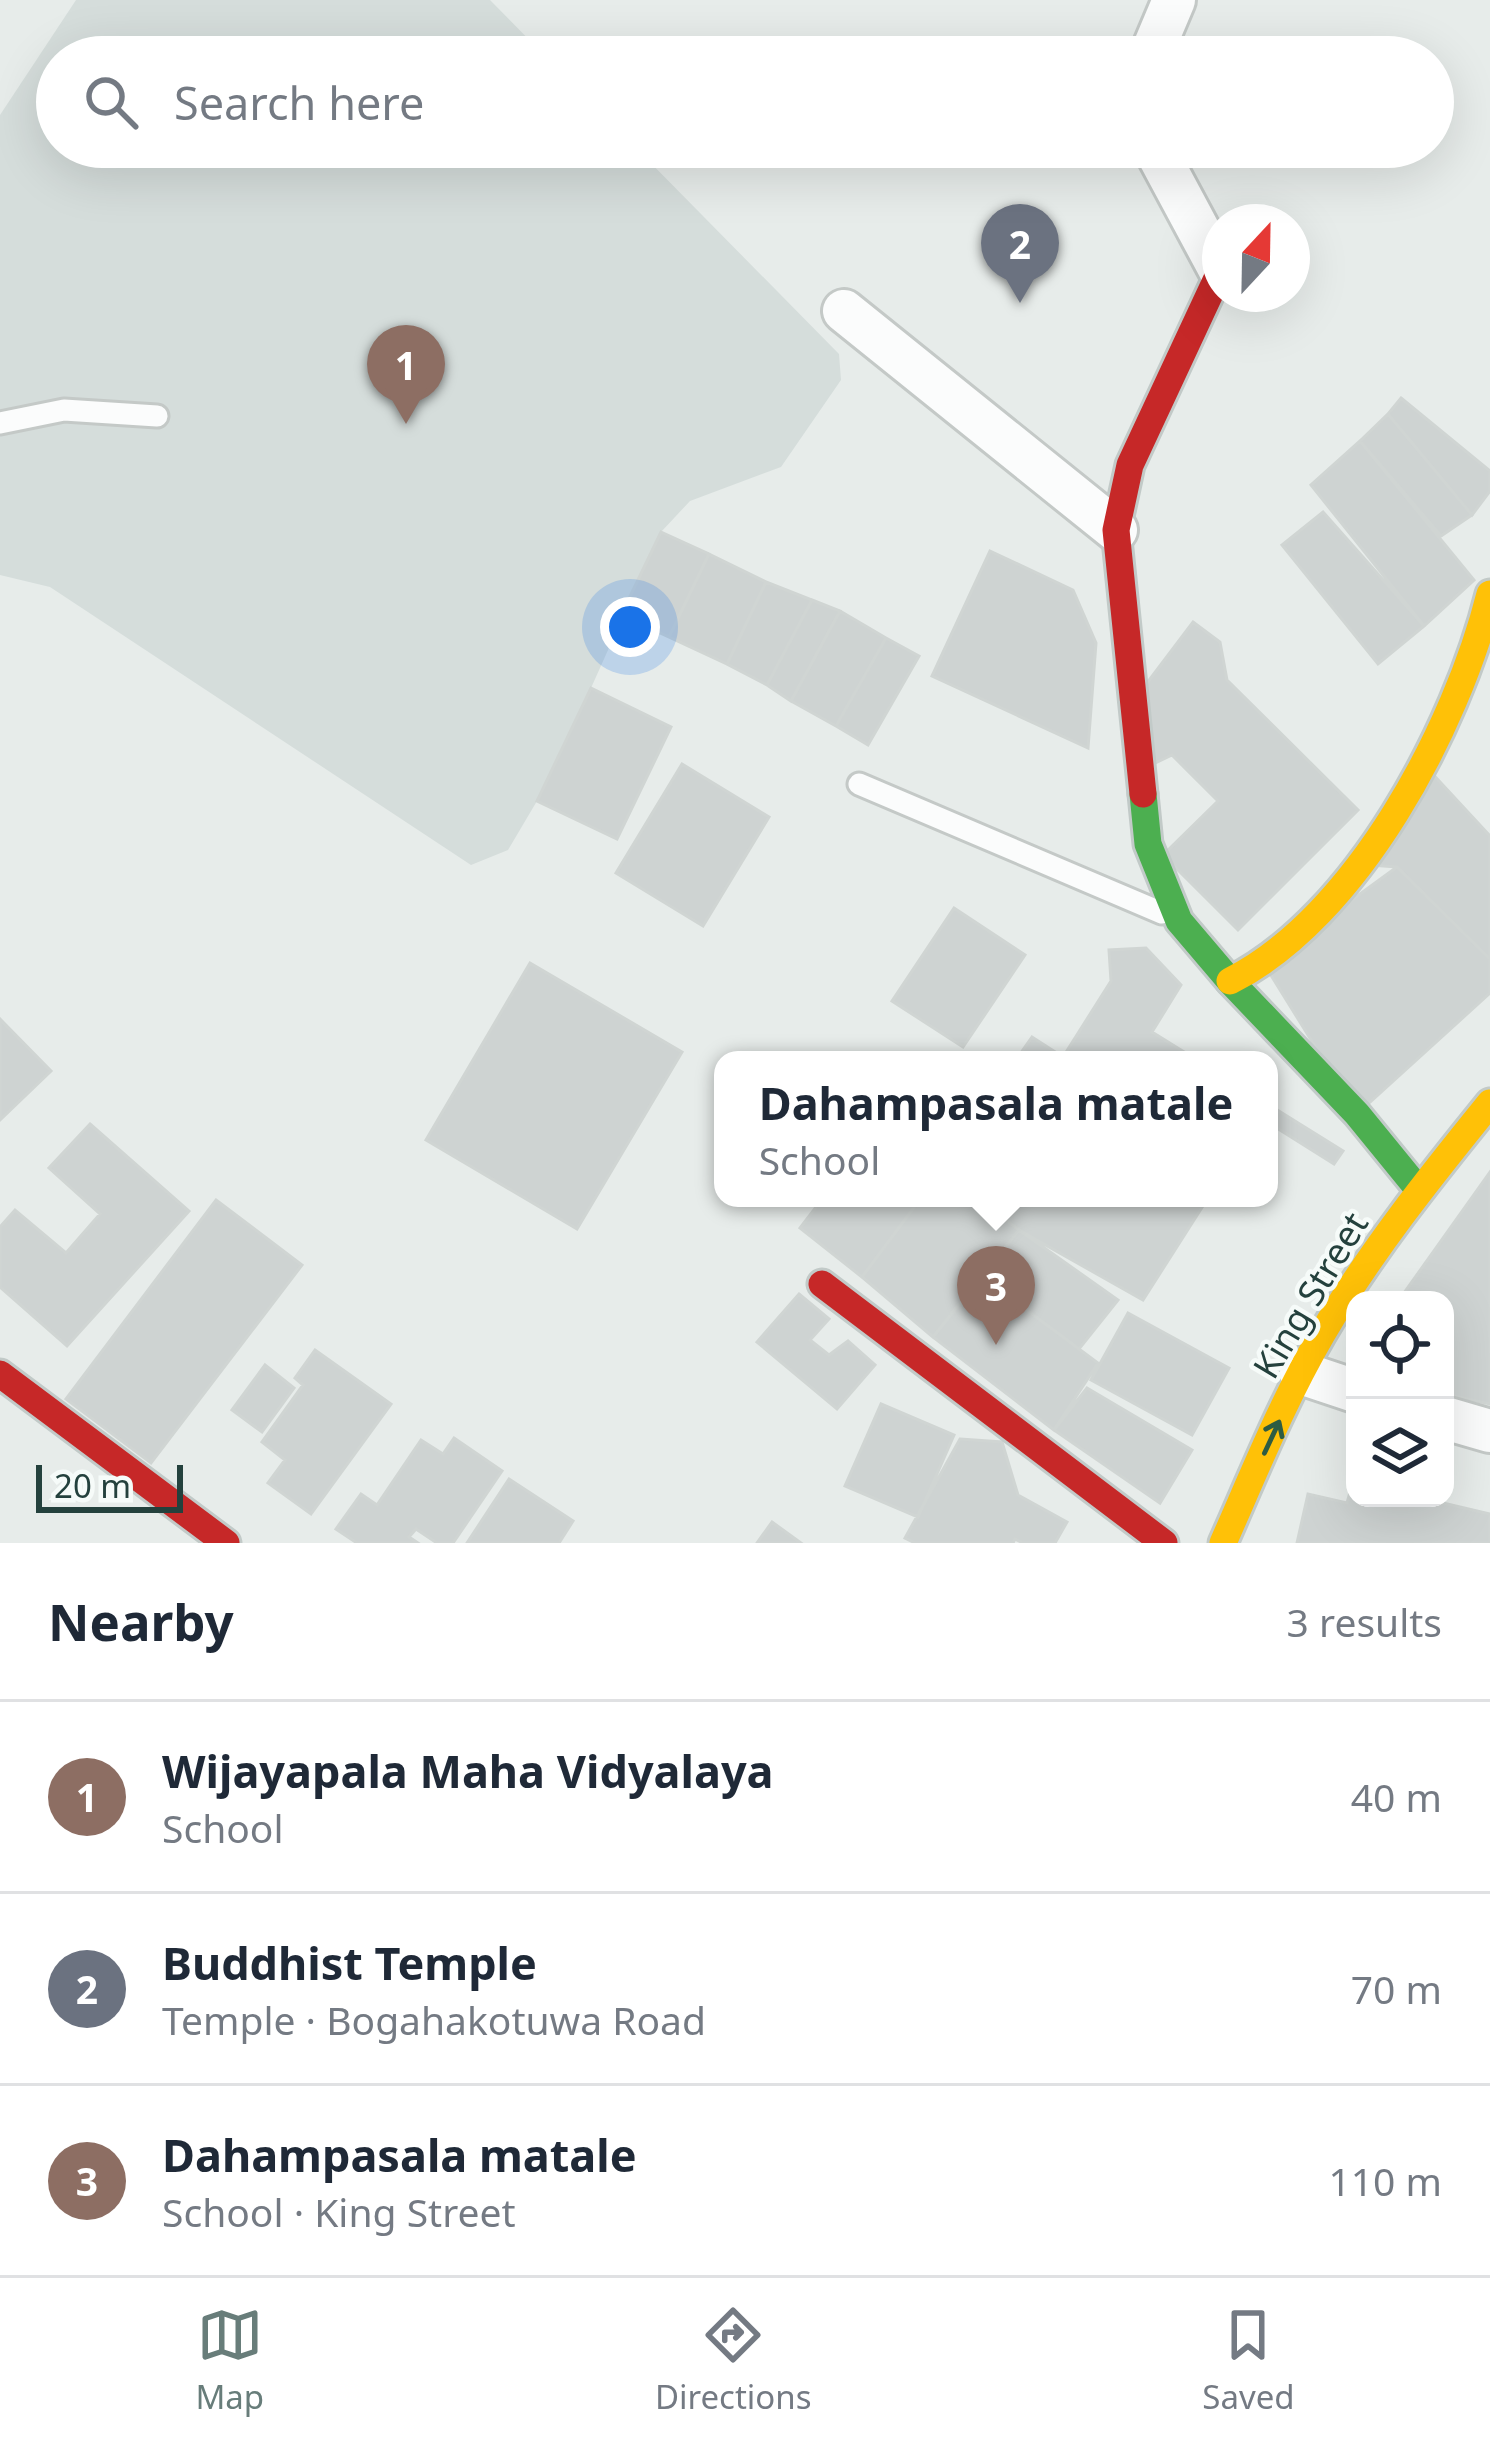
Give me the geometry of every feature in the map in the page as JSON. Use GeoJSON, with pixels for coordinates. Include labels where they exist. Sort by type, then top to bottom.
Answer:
{"type":"FeatureCollection","features":[{"type":"Feature","properties":{"kind":"street"},"geometry":{"type":"LineString","coordinates":[[1159,36],[1174,0]]}},
{"type":"Feature","properties":{"kind":"street"},"geometry":{"type":"LineString","coordinates":[[1165,168],[1202,237]]}},
{"type":"Feature","properties":{"kind":"street"},"geometry":{"type":"LineString","coordinates":[[1202,310],[1130,465],[1116,530],[1148,844],[1179,921],[1357,1114],[1419,1190]]}},
{"type":"Feature","properties":{"kind":"street"},"geometry":{"type":"LineString","coordinates":[[844,311],[1116,530]]}},
{"type":"Feature","properties":{"kind":"street"},"geometry":{"type":"LineString","coordinates":[[1230,981],[1264,964],[1341,888],[1395,813],[1449,718],[1477,646],[1490,594]]}},
{"type":"Feature","properties":{"kind":"street","name":"King Street"},"geometry":{"type":"LineString","coordinates":[[1223,1543],[1301,1373],[1370,1258],[1490,1103]]}},
{"type":"Feature","properties":{"kind":"street"},"geometry":{"type":"LineString","coordinates":[[822,1284],[1164,1543]]}},
{"type":"Feature","properties":{"kind":"street"},"geometry":{"type":"LineString","coordinates":[[1301,1373],[1346,1388]]}},
{"type":"Feature","properties":{"kind":"street"},"geometry":{"type":"LineString","coordinates":[[0,1374],[226,1543]]}},
{"type":"Feature","properties":{"kind":"street"},"geometry":{"type":"LineString","coordinates":[[1454,1421],[1490,1431]]}},
{"type":"Feature","properties":{"kind":"lane"},"geometry":{"type":"LineString","coordinates":[[0,423],[64,410],[157,416]]}},
{"type":"Feature","properties":{"kind":"lane"},"geometry":{"type":"LineString","coordinates":[[859,784],[1179,921]]}},
{"type":"Feature","properties":{"kind":"shaded area"},"geometry":{"type":"Polygon","coordinates":[[[76,0],[490,0],[525,36],[52,36],[76,0]]]}},
{"type":"Feature","properties":{"kind":"shaded area"},"geometry":{"type":"Polygon","coordinates":[[[36,61],[36,168],[656,168],[839,354],[841,380],[781,467],[690,501],[661,532],[537,801],[508,850],[471,865],[50,587],[0,575],[0,115],[36,61]]]}},
{"type":"Feature","properties":{"kind":"building"},"geometry":{"type":"Polygon","coordinates":[[[1401,398],[1490,471],[1490,491],[1472,515],[1388,414],[1401,398]]]}},
{"type":"Feature","properties":{"kind":"building"},"geometry":{"type":"Polygon","coordinates":[[[1388,414],[1472,515],[1441,536],[1360,441],[1388,414]]]}},
{"type":"Feature","properties":{"kind":"building"},"geometry":{"type":"Polygon","coordinates":[[[1360,441],[1474,580],[1424,626],[1311,485],[1360,441]]]}},
{"type":"Feature","properties":{"kind":"building"},"geometry":{"type":"Polygon","coordinates":[[[1323,512],[1424,626],[1378,664],[1282,545],[1323,512]]]}},
{"type":"Feature","properties":{"kind":"building"},"geometry":{"type":"Polygon","coordinates":[[[661,532],[709,554],[669,637],[621,615],[661,532]]]}},
{"type":"Feature","properties":{"kind":"building"},"geometry":{"type":"Polygon","coordinates":[[[990,551],[1073,590],[1096,643],[1088,748],[932,676],[990,551]]]}},
{"type":"Feature","properties":{"kind":"building"},"geometry":{"type":"Polygon","coordinates":[[[709,554],[766,582],[727,664],[669,637],[709,554]]]}},
{"type":"Feature","properties":{"kind":"building"},"geometry":{"type":"Polygon","coordinates":[[[766,582],[812,600],[767,685],[727,664],[766,582]]]}},
{"type":"Feature","properties":{"kind":"building"},"geometry":{"type":"Polygon","coordinates":[[[812,600],[840,611],[791,701],[767,685],[812,600]]]}},
{"type":"Feature","properties":{"kind":"building"},"geometry":{"type":"Polygon","coordinates":[[[840,611],[886,638],[836,726],[791,701],[840,611]]]}},
{"type":"Feature","properties":{"kind":"building"},"geometry":{"type":"Polygon","coordinates":[[[1193,622],[1220,642],[1227,680],[1358,810],[1238,930],[1163,855],[1218,801],[1172,755],[1153,764],[1144,687],[1193,622]]]}},
{"type":"Feature","properties":{"kind":"building"},"geometry":{"type":"Polygon","coordinates":[[[886,638],[919,656],[868,745],[836,726],[886,638]]]}},
{"type":"Feature","properties":{"kind":"building"},"geometry":{"type":"Polygon","coordinates":[[[591,688],[671,727],[617,839],[537,801],[591,688]]]}},
{"type":"Feature","properties":{"kind":"building"},"geometry":{"type":"Polygon","coordinates":[[[682,764],[769,817],[703,926],[616,873],[682,764]]]}},
{"type":"Feature","properties":{"kind":"building"},"geometry":{"type":"Polygon","coordinates":[[[1428,769],[1490,836],[1490,959],[1397,867],[1356,864],[1428,769]]]}},
{"type":"Feature","properties":{"kind":"building"},"geometry":{"type":"Polygon","coordinates":[[[1397,867],[1490,959],[1490,993],[1357,1114],[1264,964],[1397,867]]]}},
{"type":"Feature","properties":{"kind":"building"},"geometry":{"type":"Polygon","coordinates":[[[954,908],[1025,955],[963,1047],[892,1001],[954,908]]]}},
{"type":"Feature","properties":{"kind":"building"},"geometry":{"type":"Polygon","coordinates":[[[1146,948],[1181,985],[1152,1032],[1183,1051],[1067,1051],[1111,981],[1109,950],[1146,948]]]}},
{"type":"Feature","properties":{"kind":"building"},"geometry":{"type":"Polygon","coordinates":[[[530,963],[682,1052],[577,1229],[426,1140],[530,963]]]}},
{"type":"Feature","properties":{"kind":"building"},"geometry":{"type":"Polygon","coordinates":[[[0,1019],[51,1071],[0,1120],[0,1019]]]}},
{"type":"Feature","properties":{"kind":"building"},"geometry":{"type":"Polygon","coordinates":[[[1032,1037],[1054,1051],[1022,1051],[1032,1037]]]}},
{"type":"Feature","properties":{"kind":"building"},"geometry":{"type":"Polygon","coordinates":[[[1278,1111],[1343,1151],[1334,1164],[1278,1129],[1278,1111]]]}},
{"type":"Feature","properties":{"kind":"building"},"geometry":{"type":"Polygon","coordinates":[[[90,1124],[189,1211],[67,1346],[0,1287],[0,1227],[15,1210],[66,1253],[100,1214],[49,1168],[90,1124]]]}},
{"type":"Feature","properties":{"kind":"building"},"geometry":{"type":"Polygon","coordinates":[[[1490,1172],[1490,1404],[1454,1396],[1454,1291],[1405,1291],[1490,1172]]]}},
{"type":"Feature","properties":{"kind":"building"},"geometry":{"type":"Polygon","coordinates":[[[216,1200],[302,1265],[151,1463],[66,1399],[216,1200]]]}},
{"type":"Feature","properties":{"kind":"building"},"geometry":{"type":"Polygon","coordinates":[[[816,1207],[914,1207],[862,1277],[800,1228],[816,1207]]]}},
{"type":"Feature","properties":{"kind":"building"},"geometry":{"type":"Polygon","coordinates":[[[914,1207],[989,1207],[1019,1230],[933,1337],[862,1277],[914,1207]]]}},
{"type":"Feature","properties":{"kind":"building"},"geometry":{"type":"Polygon","coordinates":[[[989,1207],[1202,1207],[1143,1300],[1019,1230],[989,1207]]]}},
{"type":"Feature","properties":{"kind":"building"},"geometry":{"type":"Polygon","coordinates":[[[1019,1230],[1118,1300],[1079,1349],[981,1276],[1019,1230]]]}},
{"type":"Feature","properties":{"kind":"building"},"geometry":{"type":"Polygon","coordinates":[[[981,1276],[1098,1363],[1054,1430],[933,1337],[981,1276]]]}},
{"type":"Feature","properties":{"kind":"building"},"geometry":{"type":"Polygon","coordinates":[[[799,1294],[829,1319],[810,1340],[829,1355],[848,1341],[875,1365],[837,1409],[757,1342],[799,1294]]]}},
{"type":"Feature","properties":{"kind":"building"},"geometry":{"type":"Polygon","coordinates":[[[1128,1313],[1229,1368],[1192,1435],[1091,1380],[1128,1313]]]}},
{"type":"Feature","properties":{"kind":"building"},"geometry":{"type":"Polygon","coordinates":[[[315,1350],[391,1404],[311,1514],[268,1483],[285,1460],[262,1442],[303,1385],[295,1378],[315,1350]]]}},
{"type":"Feature","properties":{"kind":"building"},"geometry":{"type":"Polygon","coordinates":[[[265,1365],[294,1388],[262,1432],[232,1410],[265,1365]]]}},
{"type":"Feature","properties":{"kind":"building"},"geometry":{"type":"Polygon","coordinates":[[[1087,1388],[1192,1450],[1160,1503],[1054,1430],[1087,1388]]]}},
{"type":"Feature","properties":{"kind":"building"},"geometry":{"type":"Polygon","coordinates":[[[881,1404],[954,1435],[918,1517],[845,1486],[881,1404]]]}},
{"type":"Feature","properties":{"kind":"building"},"geometry":{"type":"Polygon","coordinates":[[[454,1438],[502,1471],[453,1543],[437,1543],[416,1529],[409,1537],[418,1543],[357,1543],[336,1529],[361,1494],[377,1505],[421,1440],[443,1454],[454,1438]]]}},
{"type":"Feature","properties":{"kind":"building"},"geometry":{"type":"Polygon","coordinates":[[[960,1439],[1002,1442],[1018,1495],[1067,1522],[1055,1543],[1015,1539],[1013,1543],[915,1543],[905,1538],[960,1439]]]}},
{"type":"Feature","properties":{"kind":"building"},"geometry":{"type":"Polygon","coordinates":[[[509,1479],[573,1521],[559,1543],[467,1543],[509,1479]]]}},
{"type":"Feature","properties":{"kind":"building"},"geometry":{"type":"Polygon","coordinates":[[[1308,1494],[1346,1503],[1346,1507],[1454,1506],[1490,1514],[1490,1543],[1297,1543],[1308,1494]]]}},
{"type":"Feature","properties":{"kind":"building"},"geometry":{"type":"Polygon","coordinates":[[[772,1522],[801,1543],[757,1543],[772,1522]]]}},
{"type":"Feature","properties":{"kind":"traffic: fast"},"geometry":{"type":"LineString","coordinates":[[1143,794],[1148,844],[1179,921],[1357,1114],[1419,1190]]}},
{"type":"Feature","properties":{"kind":"traffic: slow"},"geometry":{"type":"LineString","coordinates":[[1230,981],[1276,951],[1320,912],[1395,813],[1453,702],[1490,594]]}},
{"type":"Feature","properties":{"kind":"traffic: slow"},"geometry":{"type":"LineString","coordinates":[[1223,1543],[1322,1334],[1380,1244],[1490,1103]]}},
{"type":"Feature","properties":{"kind":"traffic: jam"},"geometry":{"type":"LineString","coordinates":[[1143,794],[1116,530],[1130,465],[1202,311]]}},
{"type":"Feature","properties":{"kind":"traffic: jam"},"geometry":{"type":"LineString","coordinates":[[822,1284],[1164,1543]]}},
{"type":"Feature","properties":{"kind":"traffic: jam"},"geometry":{"type":"LineString","coordinates":[[0,1374],[226,1543]]}},
{"type":"Feature","properties":{"kind":"place","name":"Buddhist Temple"},"geometry":{"type":"Point","coordinates":[1020,303]}},
{"type":"Feature","properties":{"kind":"place","name":"Wijayapala Maha Vidyalaya"},"geometry":{"type":"Point","coordinates":[406,424]}},
{"type":"Feature","properties":{"kind":"place","name":"Dahampasala matale"},"geometry":{"type":"Point","coordinates":[996,1345]}}]}
